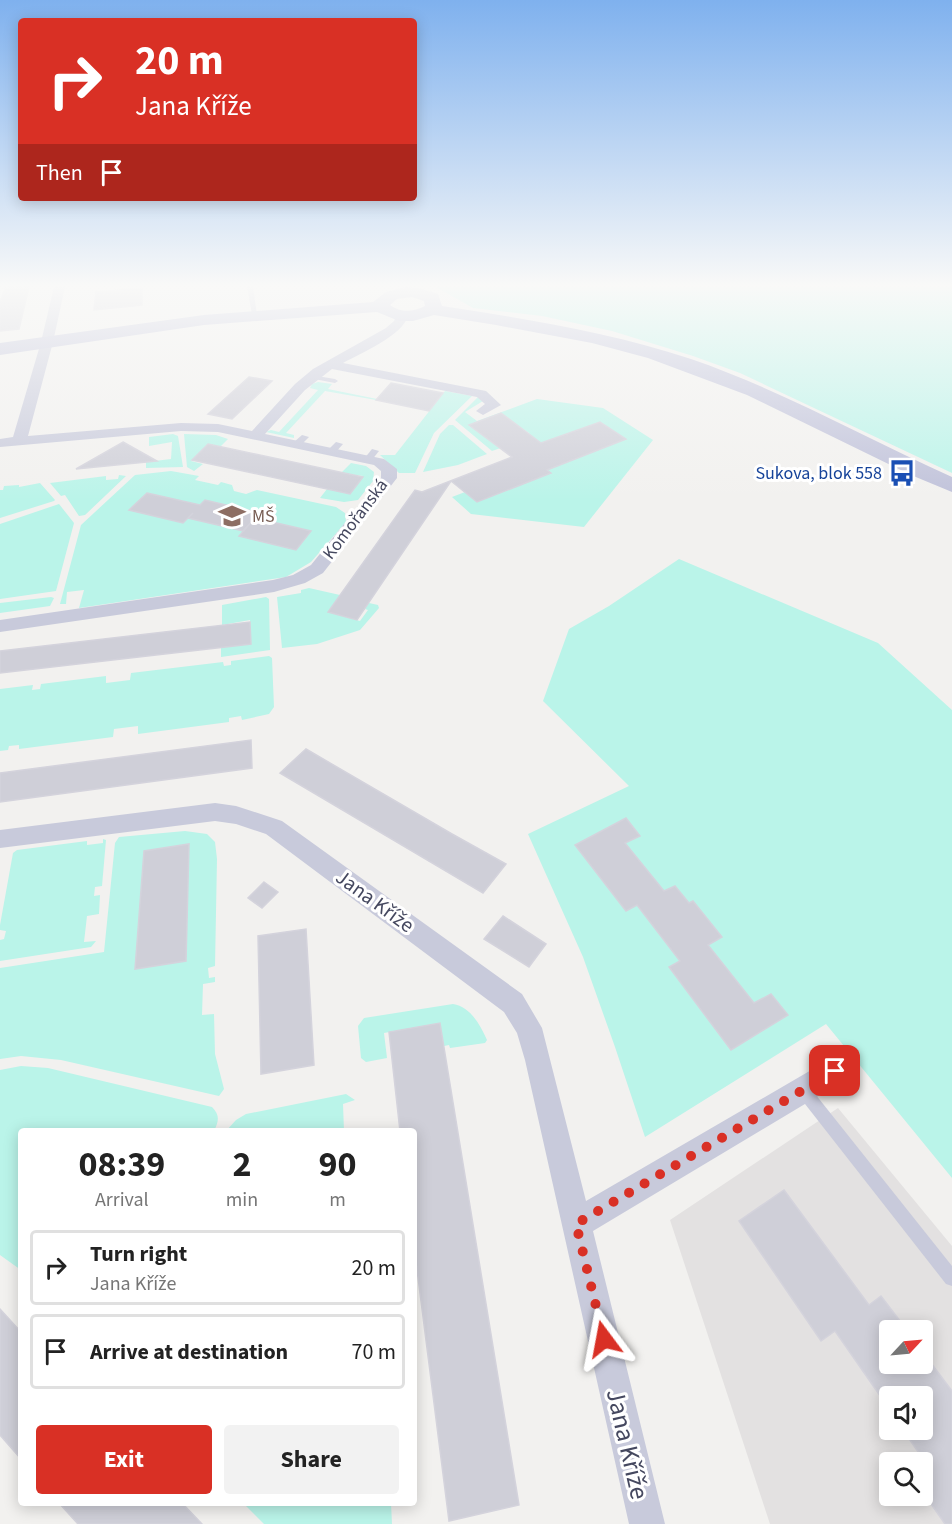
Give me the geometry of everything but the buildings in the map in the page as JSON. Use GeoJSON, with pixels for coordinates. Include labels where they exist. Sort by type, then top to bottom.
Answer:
{"type":"FeatureCollection","features":[{"type":"Feature","properties":{"kind":"street"},"geometry":{"type":"LineString","coordinates":[[19,441],[42,358]]}},
{"type":"Feature","properties":{"kind":"street"},"geometry":{"type":"LineString","coordinates":[[256,435],[311,377],[342,358]]}},
{"type":"Feature","properties":{"kind":"street"},"geometry":{"type":"LineString","coordinates":[[667,358],[734,383],[952,485]]}},
{"type":"Feature","properties":{"kind":"street"},"geometry":{"type":"LineString","coordinates":[[330,365],[482,394],[494,405],[483,411]]}},
{"type":"Feature","properties":{"kind":"street","name":"Komořanská"},"geometry":{"type":"LineString","coordinates":[[0,443],[181,427],[218,428],[301,440],[372,455],[389,469],[388,478],[317,569],[299,579],[274,586],[0,626]]}},
{"type":"Feature","properties":{"kind":"street","name":"Jana Kříže"},"geometry":{"type":"LineString","coordinates":[[0,839],[215,812],[236,815],[274,827],[513,1003],[529,1028],[538,1060],[647,1524]]}},
{"type":"Feature","properties":{"kind":"street"},"geometry":{"type":"LineString","coordinates":[[576,1224],[835,1071]]}},
{"type":"Feature","properties":{"kind":"lane"},"geometry":{"type":"LineString","coordinates":[[311,377],[335,381]]}},
{"type":"Feature","properties":{"kind":"lane"},"geometry":{"type":"LineString","coordinates":[[803,1090],[952,1278]]}},
{"type":"Feature","properties":{"kind":"shaded area"},"geometry":{"type":"Polygon","coordinates":[[[838,1108],[952,1246],[952,1524],[770,1524],[670,1220],[838,1108]]]}},
{"type":"Feature","properties":{"kind":"green space"},"geometry":{"type":"Polygon","coordinates":[[[699,358],[952,358],[952,473],[740,373],[699,358]]]}},
{"type":"Feature","properties":{"kind":"green space"},"geometry":{"type":"Polygon","coordinates":[[[318,382],[332,384],[328,389],[377,399],[325,391],[286,433],[294,435],[294,438],[266,432],[271,430],[279,432],[318,390],[310,388],[312,384],[318,382]]]}},
{"type":"Feature","properties":{"kind":"green space"},"geometry":{"type":"Polygon","coordinates":[[[445,391],[472,396],[434,433],[415,473],[399,473],[380,455],[395,455],[445,391]]]}},
{"type":"Feature","properties":{"kind":"green space"},"geometry":{"type":"Polygon","coordinates":[[[478,397],[483,401],[465,412],[477,421],[537,399],[603,408],[653,440],[584,527],[471,514],[452,497],[465,492],[477,502],[550,473],[547,470],[625,439],[600,422],[532,446],[529,433],[501,414],[470,425],[497,446],[509,442],[512,444],[492,451],[455,420],[478,397]]]}},
{"type":"Feature","properties":{"kind":"green space"},"geometry":{"type":"Polygon","coordinates":[[[449,425],[453,425],[487,454],[458,465],[423,472],[440,434],[449,425]]]}},
{"type":"Feature","properties":{"kind":"green space"},"geometry":{"type":"Polygon","coordinates":[[[173,434],[178,436],[183,467],[146,468],[146,462],[171,459],[172,442],[149,446],[149,437],[173,434]]]}},
{"type":"Feature","properties":{"kind":"green space"},"geometry":{"type":"Polygon","coordinates":[[[184,434],[216,435],[228,439],[220,447],[207,445],[191,461],[203,464],[194,471],[187,467],[184,434]]]}},
{"type":"Feature","properties":{"kind":"green space"},"geometry":{"type":"Polygon","coordinates":[[[351,463],[366,466],[374,472],[373,481],[358,500],[344,502],[320,498],[327,489],[350,493],[363,476],[341,473],[351,463]]]}},
{"type":"Feature","properties":{"kind":"green space"},"geometry":{"type":"Polygon","coordinates":[[[171,471],[199,476],[195,480],[218,485],[221,482],[232,485],[234,491],[246,494],[257,490],[336,507],[345,513],[346,522],[311,562],[286,577],[79,608],[84,590],[67,592],[66,604],[60,604],[81,525],[135,475],[171,471]]]}},
{"type":"Feature","properties":{"kind":"green space"},"geometry":{"type":"Polygon","coordinates":[[[119,475],[126,476],[85,515],[79,516],[65,495],[61,496],[50,483],[106,476],[106,480],[118,479],[119,475]]]}},
{"type":"Feature","properties":{"kind":"green space"},"geometry":{"type":"Polygon","coordinates":[[[40,483],[54,501],[0,518],[0,490],[3,490],[4,486],[19,485],[19,487],[40,483]]]}},
{"type":"Feature","properties":{"kind":"green space"},"geometry":{"type":"Polygon","coordinates":[[[59,504],[74,523],[56,591],[0,599],[0,524],[59,504]]]}},
{"type":"Feature","properties":{"kind":"green space"},"geometry":{"type":"Polygon","coordinates":[[[679,559],[878,643],[952,710],[952,1178],[826,1024],[645,1137],[583,957],[528,834],[629,786],[543,701],[569,629],[609,606],[679,559]]]}},
{"type":"Feature","properties":{"kind":"green space"},"geometry":{"type":"Polygon","coordinates":[[[309,588],[340,595],[328,612],[360,621],[368,610],[365,609],[369,603],[378,605],[379,608],[360,630],[317,644],[282,648],[277,597],[301,593],[301,590],[309,588]]]}},
{"type":"Feature","properties":{"kind":"green space"},"geometry":{"type":"Polygon","coordinates":[[[266,597],[269,599],[270,650],[221,657],[221,647],[251,643],[250,620],[222,625],[222,605],[266,597]]]}},
{"type":"Feature","properties":{"kind":"green space"},"geometry":{"type":"Polygon","coordinates":[[[54,598],[50,606],[0,613],[0,603],[54,598]]]}},
{"type":"Feature","properties":{"kind":"green space"},"geometry":{"type":"Polygon","coordinates":[[[269,656],[272,658],[274,707],[269,714],[242,720],[241,716],[229,718],[229,722],[138,734],[138,726],[114,729],[113,737],[19,749],[19,745],[9,746],[8,750],[0,751],[0,689],[33,685],[32,690],[40,689],[41,684],[106,676],[106,683],[130,680],[131,673],[223,662],[224,666],[231,665],[231,661],[269,656]]]}},
{"type":"Feature","properties":{"kind":"green space"},"geometry":{"type":"Polygon","coordinates":[[[185,831],[207,834],[215,842],[217,859],[215,966],[208,968],[209,978],[215,977],[215,982],[203,984],[202,1015],[214,1014],[215,1054],[224,1089],[219,1096],[61,1060],[21,1056],[0,1059],[0,968],[104,952],[115,843],[119,837],[185,831]]]}},
{"type":"Feature","properties":{"kind":"green space"},"geometry":{"type":"Polygon","coordinates":[[[103,839],[106,840],[102,886],[95,887],[94,896],[100,895],[99,914],[87,916],[84,942],[96,941],[91,947],[0,961],[0,940],[4,939],[6,931],[0,930],[0,925],[13,853],[17,850],[87,841],[87,845],[103,843],[103,839]]]}},
{"type":"Feature","properties":{"kind":"green space"},"geometry":{"type":"Polygon","coordinates":[[[453,1004],[470,1013],[487,1040],[485,1043],[450,1048],[449,1045],[444,1046],[440,1023],[384,1033],[387,1058],[366,1062],[361,1058],[358,1026],[364,1018],[453,1004]]]}},
{"type":"Feature","properties":{"kind":"green space"},"geometry":{"type":"Polygon","coordinates":[[[21,1066],[48,1068],[212,1107],[218,1118],[217,1124],[215,1128],[18,1128],[18,1268],[0,1255],[0,1070],[21,1066]]]}},
{"type":"Feature","properties":{"kind":"green space"},"geometry":{"type":"Polygon","coordinates":[[[346,1094],[355,1100],[343,1104],[344,1128],[229,1128],[246,1114],[346,1094]]]}},
{"type":"Feature","properties":{"kind":"green space"},"geometry":{"type":"Polygon","coordinates":[[[246,1506],[391,1506],[392,1524],[264,1524],[246,1506]]]}},
{"type":"Feature","properties":{"kind":"place","name":"Sukova, blok 558"},"geometry":{"type":"Point","coordinates":[902,473]}},
{"type":"Feature","properties":{"kind":"place","name":"MŠ"},"geometry":{"type":"Point","coordinates":[232,516]}},
{"type":"Feature","properties":{"kind":"route"},"geometry":{"type":"LineString","coordinates":[[604,1339],[576,1224],[835,1071]]}}]}
